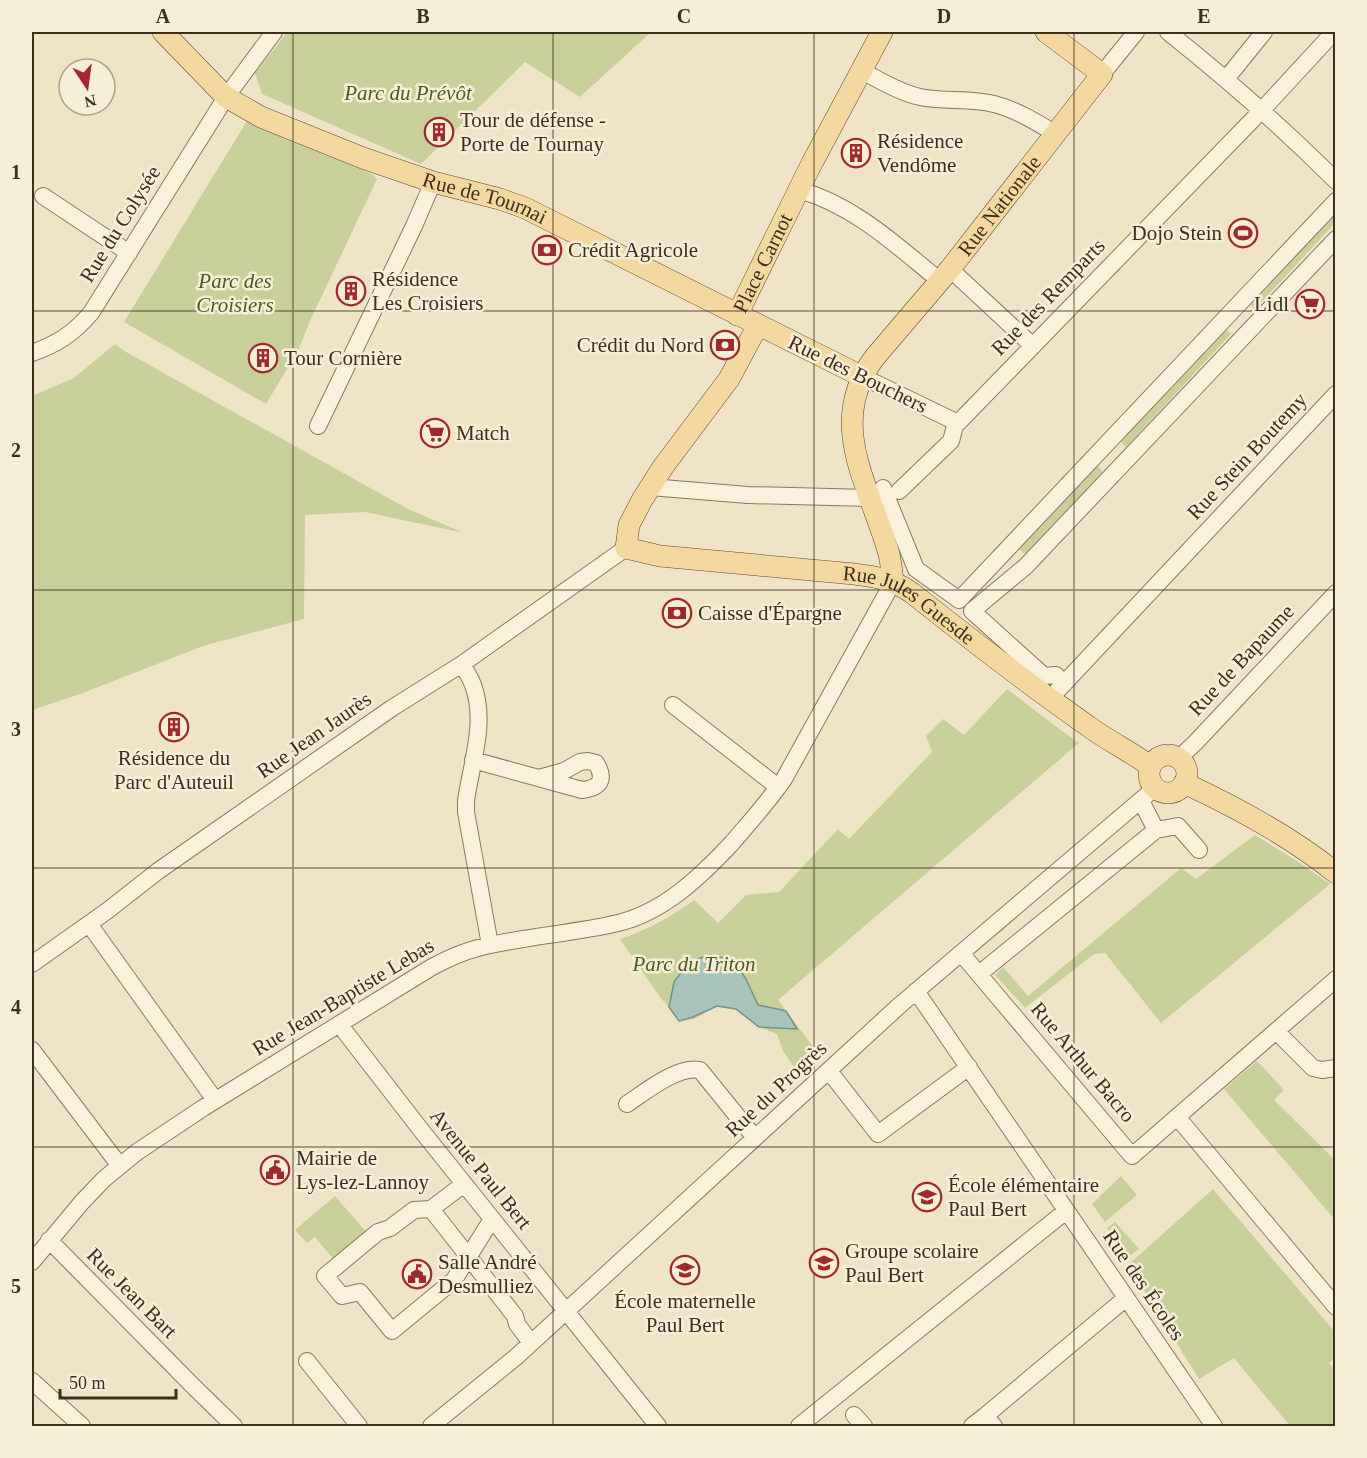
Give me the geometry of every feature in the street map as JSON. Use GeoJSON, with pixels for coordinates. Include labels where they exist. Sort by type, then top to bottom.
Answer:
{"type":"FeatureCollection","features":[{"type":"Feature","properties":{"kind":"main road","name":"Rue de Tournai"},"geometry":{"type":"LineString","coordinates":[[163,32],[226,97],[243,108],[363,158],[433,182],[493,197],[531,211],[737,315]]}},
{"type":"Feature","properties":{"kind":"main road","name":"Place Carnot"},"geometry":{"type":"LineString","coordinates":[[758,325],[737,315],[799,190],[882,32]]}},
{"type":"Feature","properties":{"kind":"main road"},"geometry":{"type":"LineString","coordinates":[[1046,32],[1102,75]]}},
{"type":"Feature","properties":{"kind":"main road","name":"Rue Nationale"},"geometry":{"type":"LineString","coordinates":[[893,582],[888,553],[884,493],[861,471],[852,434],[854,404],[858,387],[875,357],[945,275],[1102,75]]}},
{"type":"Feature","properties":{"kind":"main road"},"geometry":{"type":"LineString","coordinates":[[626,548],[629,525],[639,505],[663,467],[729,379],[758,325]]}},
{"type":"Feature","properties":{"kind":"main road","name":"Rue des Bouchers"},"geometry":{"type":"LineString","coordinates":[[758,325],[863,377]]}},
{"type":"Feature","properties":{"kind":"main road","name":"Rue Jules Guesde"},"geometry":{"type":"LineString","coordinates":[[626,548],[660,556],[854,574],[878,577],[893,582],[1057,692],[1091,728],[1150,766]]}},
{"type":"Feature","properties":{"kind":"main road"},"geometry":{"type":"LineString","coordinates":[[1163,755],[1173,755],[1179,758],[1186,768],[1187,776],[1179,789],[1172,792],[1148,794],[1150,766],[1163,755]]}},
{"type":"Feature","properties":{"kind":"main road"},"geometry":{"type":"LineString","coordinates":[[1184,783],[1280,833],[1335,873]]}},
{"type":"Feature","properties":{"kind":"street","name":"Rue du Colysée"},"geometry":{"type":"LineString","coordinates":[[32,353],[57,343],[82,324],[91,313],[226,97],[274,32]]}},
{"type":"Feature","properties":{"kind":"street","name":"Rue Nationale"},"geometry":{"type":"LineString","coordinates":[[1102,75],[1136,32]]}},
{"type":"Feature","properties":{"kind":"street"},"geometry":{"type":"LineString","coordinates":[[1168,32],[1262,110],[1335,181]]}},
{"type":"Feature","properties":{"kind":"street"},"geometry":{"type":"LineString","coordinates":[[1226,79],[1264,32]]}},
{"type":"Feature","properties":{"kind":"street","name":"Rue des Remparts"},"geometry":{"type":"LineString","coordinates":[[884,493],[951,441],[955,426],[1262,110],[1334,32]]}},
{"type":"Feature","properties":{"kind":"street"},"geometry":{"type":"LineString","coordinates":[[861,70],[908,94],[919,97],[966,99],[996,104],[1014,110],[1056,134]]}},
{"type":"Feature","properties":{"kind":"street"},"geometry":{"type":"LineString","coordinates":[[318,426],[433,182]]}},
{"type":"Feature","properties":{"kind":"street"},"geometry":{"type":"LineString","coordinates":[[799,190],[836,204],[945,275],[1033,346]]}},
{"type":"Feature","properties":{"kind":"street"},"geometry":{"type":"LineString","coordinates":[[43,196],[129,254]]}},
{"type":"Feature","properties":{"kind":"street"},"geometry":{"type":"LineString","coordinates":[[959,600],[1335,201]]}},
{"type":"Feature","properties":{"kind":"street"},"geometry":{"type":"LineString","coordinates":[[972,611],[1026,566],[1335,239]]}},
{"type":"Feature","properties":{"kind":"street","name":"Rue des Bouchers"},"geometry":{"type":"LineString","coordinates":[[863,377],[958,423]]}},
{"type":"Feature","properties":{"kind":"street","name":"Rue Stein Boutemy"},"geometry":{"type":"LineString","coordinates":[[1057,692],[1335,394]]}},
{"type":"Feature","properties":{"kind":"street"},"geometry":{"type":"LineString","coordinates":[[650,487],[748,495],[884,493],[916,569],[959,600],[1044,676],[1056,675],[1057,692]]}},
{"type":"Feature","properties":{"kind":"street","name":"Rue Jean Jaurès"},"geometry":{"type":"LineString","coordinates":[[32,964],[158,871],[392,708],[462,664],[626,548]]}},
{"type":"Feature","properties":{"kind":"street","name":"Rue Jean-Baptiste Lebas"},"geometry":{"type":"LineString","coordinates":[[32,1262],[82,1202],[120,1166],[163,1133],[432,967],[467,951],[490,945],[621,922],[639,916],[686,888],[704,872],[763,807],[778,787],[893,582]]}},
{"type":"Feature","properties":{"kind":"street","name":"Rue de Bapaume"},"geometry":{"type":"LineString","coordinates":[[1179,758],[1334,598]]}},
{"type":"Feature","properties":{"kind":"street"},"geometry":{"type":"LineString","coordinates":[[462,664],[472,683],[477,702],[477,730],[466,812],[490,945]]}},
{"type":"Feature","properties":{"kind":"street"},"geometry":{"type":"LineString","coordinates":[[673,705],[778,787]]}},
{"type":"Feature","properties":{"kind":"street"},"geometry":{"type":"LineString","coordinates":[[473,760],[539,778]]}},
{"type":"Feature","properties":{"kind":"street"},"geometry":{"type":"LineString","coordinates":[[1148,794],[1156,831]]}},
{"type":"Feature","properties":{"kind":"street","name":"Rue du Progrès"},"geometry":{"type":"LineString","coordinates":[[431,1426],[531,1343],[916,991],[1148,794]]}},
{"type":"Feature","properties":{"kind":"street"},"geometry":{"type":"LineString","coordinates":[[979,974],[1156,831],[1178,826],[1199,850]]}},
{"type":"Feature","properties":{"kind":"street"},"geometry":{"type":"LineString","coordinates":[[89,924],[214,1100]]}},
{"type":"Feature","properties":{"kind":"street","name":"Rue Arthur Bacro"},"geometry":{"type":"LineString","coordinates":[[961,953],[1132,1156],[1335,980]]}},
{"type":"Feature","properties":{"kind":"street","name":"Rue des Écoles"},"geometry":{"type":"LineString","coordinates":[[916,991],[1214,1426]]}},
{"type":"Feature","properties":{"kind":"street","name":"Avenue Paul Bert"},"geometry":{"type":"LineString","coordinates":[[339,1024],[658,1426]]}},
{"type":"Feature","properties":{"kind":"street"},"geometry":{"type":"LineString","coordinates":[[1276,1031],[1313,1068],[1323,1070],[1335,1068]]}},
{"type":"Feature","properties":{"kind":"street"},"geometry":{"type":"LineString","coordinates":[[32,1050],[120,1166]]}},
{"type":"Feature","properties":{"kind":"street"},"geometry":{"type":"LineString","coordinates":[[829,1071],[878,1134],[969,1067]]}},
{"type":"Feature","properties":{"kind":"street"},"geometry":{"type":"LineString","coordinates":[[627,1104],[665,1079],[692,1068],[700,1070],[755,1138]]}},
{"type":"Feature","properties":{"kind":"street"},"geometry":{"type":"LineString","coordinates":[[1178,1118],[1335,1307]]}},
{"type":"Feature","properties":{"kind":"street"},"geometry":{"type":"LineString","coordinates":[[464,1184],[431,1209],[414,1210],[390,1228],[378,1232],[325,1276],[342,1296],[360,1292],[392,1331],[454,1280],[492,1219]]}},
{"type":"Feature","properties":{"kind":"street"},"geometry":{"type":"LineString","coordinates":[[431,1209],[515,1316],[517,1324],[531,1343]]}},
{"type":"Feature","properties":{"kind":"street"},"geometry":{"type":"LineString","coordinates":[[799,1426],[1066,1211]]}},
{"type":"Feature","properties":{"kind":"street","name":"Rue Jean Bart"},"geometry":{"type":"LineString","coordinates":[[49,1240],[234,1426]]}},
{"type":"Feature","properties":{"kind":"street"},"geometry":{"type":"LineString","coordinates":[[984,1423],[1126,1298]]}},
{"type":"Feature","properties":{"kind":"street"},"geometry":{"type":"LineString","coordinates":[[307,1361],[359,1426]]}},
{"type":"Feature","properties":{"kind":"street"},"geometry":{"type":"LineString","coordinates":[[32,1381],[82,1426]]}},
{"type":"Feature","properties":{"kind":"green space","name":"Parc du Prévôt"},"geometry":{"type":"Polygon","coordinates":[[[287,32],[651,32],[580,97],[525,62],[421,164],[262,94],[255,73],[287,32]]]}},
{"type":"Feature","properties":{"kind":"green space","name":"Parc des Croisiers"},"geometry":{"type":"Polygon","coordinates":[[[247,121],[372,174],[377,179],[298,351],[266,404],[124,322],[247,121]]]}},
{"type":"Feature","properties":{"kind":"green space"},"geometry":{"type":"Polygon","coordinates":[[[1335,207],[1335,223],[1255,309],[1247,302],[1335,207]]]}},
{"type":"Feature","properties":{"kind":"green space"},"geometry":{"type":"Polygon","coordinates":[[[1223,326],[1231,334],[1126,447],[1118,439],[1223,326]]]}},
{"type":"Feature","properties":{"kind":"green space"},"geometry":{"type":"Polygon","coordinates":[[[115,344],[408,509],[464,533],[365,512],[305,515],[304,619],[203,646],[83,693],[32,710],[32,396],[74,378],[115,344]]]}},
{"type":"Feature","properties":{"kind":"green space"},"geometry":{"type":"Polygon","coordinates":[[[1095,463],[1103,472],[1025,554],[1016,547],[1095,463]]]}},
{"type":"Feature","properties":{"kind":"green space","name":"Parc du Triton"},"geometry":{"type":"Polygon","coordinates":[[[1007,689],[1079,743],[778,1000],[820,1056],[800,1076],[783,1051],[777,1034],[759,1027],[736,1009],[717,1006],[694,1019],[680,1022],[620,939],[640,932],[694,900],[718,923],[746,895],[779,892],[838,829],[849,839],[932,752],[926,736],[943,719],[964,735],[1007,689]]]}},
{"type":"Feature","properties":{"kind":"green space"},"geometry":{"type":"Polygon","coordinates":[[[1255,835],[1330,884],[1161,1023],[1105,953],[1094,954],[1025,1008],[995,975],[1003,967],[1028,996],[1181,868],[1196,879],[1255,835]]]}},
{"type":"Feature","properties":{"kind":"green space"},"geometry":{"type":"Polygon","coordinates":[[[1257,1061],[1284,1090],[1274,1100],[1335,1160],[1335,1220],[1224,1089],[1257,1061]]]}},
{"type":"Feature","properties":{"kind":"green space"},"geometry":{"type":"Polygon","coordinates":[[[1121,1176],[1137,1195],[1105,1222],[1092,1204],[1121,1176]]]}},
{"type":"Feature","properties":{"kind":"green space"},"geometry":{"type":"Polygon","coordinates":[[[1213,1189],[1335,1332],[1335,1358],[1329,1363],[1335,1370],[1335,1426],[1290,1426],[1234,1358],[1199,1379],[1128,1265],[1213,1189]]]}},
{"type":"Feature","properties":{"kind":"green space"},"geometry":{"type":"Polygon","coordinates":[[[335,1196],[368,1234],[334,1260],[315,1237],[307,1243],[295,1230],[335,1196]]]}},
{"type":"Feature","properties":{"kind":"green space"},"geometry":{"type":"Polygon","coordinates":[[[1115,1222],[1139,1249],[1128,1257],[1107,1228],[1115,1222]]]}},
{"type":"Feature","properties":{"kind":"water"},"geometry":{"type":"Polygon","coordinates":[[[709,955],[733,960],[746,979],[758,1005],[786,1011],[797,1029],[759,1027],[736,1009],[717,1006],[679,1021],[669,1007],[674,982],[689,962],[709,955]]]}},
{"type":"Feature","properties":{"kind":"place","name":"Tour de défense - Porte de Tournay"},"geometry":{"type":"Point","coordinates":[439,132]}},
{"type":"Feature","properties":{"kind":"place","name":"Résidence Vendôme"},"geometry":{"type":"Point","coordinates":[856,153]}},
{"type":"Feature","properties":{"kind":"place","name":"Dojo Stein"},"geometry":{"type":"Point","coordinates":[1243,233]}},
{"type":"Feature","properties":{"kind":"place","name":"Crédit Agricole"},"geometry":{"type":"Point","coordinates":[547,250]}},
{"type":"Feature","properties":{"kind":"place","name":"Résidence Les Croisiers"},"geometry":{"type":"Point","coordinates":[351,291]}},
{"type":"Feature","properties":{"kind":"place","name":"Lidl"},"geometry":{"type":"Point","coordinates":[1310,304]}},
{"type":"Feature","properties":{"kind":"place","name":"Crédit du Nord"},"geometry":{"type":"Point","coordinates":[725,345]}},
{"type":"Feature","properties":{"kind":"place","name":"Tour Cornière"},"geometry":{"type":"Point","coordinates":[263,358]}},
{"type":"Feature","properties":{"kind":"place","name":"Match"},"geometry":{"type":"Point","coordinates":[435,433]}},
{"type":"Feature","properties":{"kind":"place","name":"Caisse d'Épargne"},"geometry":{"type":"Point","coordinates":[677,613]}},
{"type":"Feature","properties":{"kind":"place","name":"Résidence du Parc d'Auteuil"},"geometry":{"type":"Point","coordinates":[174,727]}},
{"type":"Feature","properties":{"kind":"place","name":"Mairie de Lys-lez-Lannoy"},"geometry":{"type":"Point","coordinates":[275,1170]}},
{"type":"Feature","properties":{"kind":"place","name":"École élémentaire Paul Bert"},"geometry":{"type":"Point","coordinates":[927,1197]}},
{"type":"Feature","properties":{"kind":"place","name":"Groupe scolaire Paul Bert"},"geometry":{"type":"Point","coordinates":[824,1263]}},
{"type":"Feature","properties":{"kind":"place","name":"École maternelle Paul Bert"},"geometry":{"type":"Point","coordinates":[685,1270]}},
{"type":"Feature","properties":{"kind":"place","name":"Salle André Desmulliez"},"geometry":{"type":"Point","coordinates":[417,1274]}}]}
